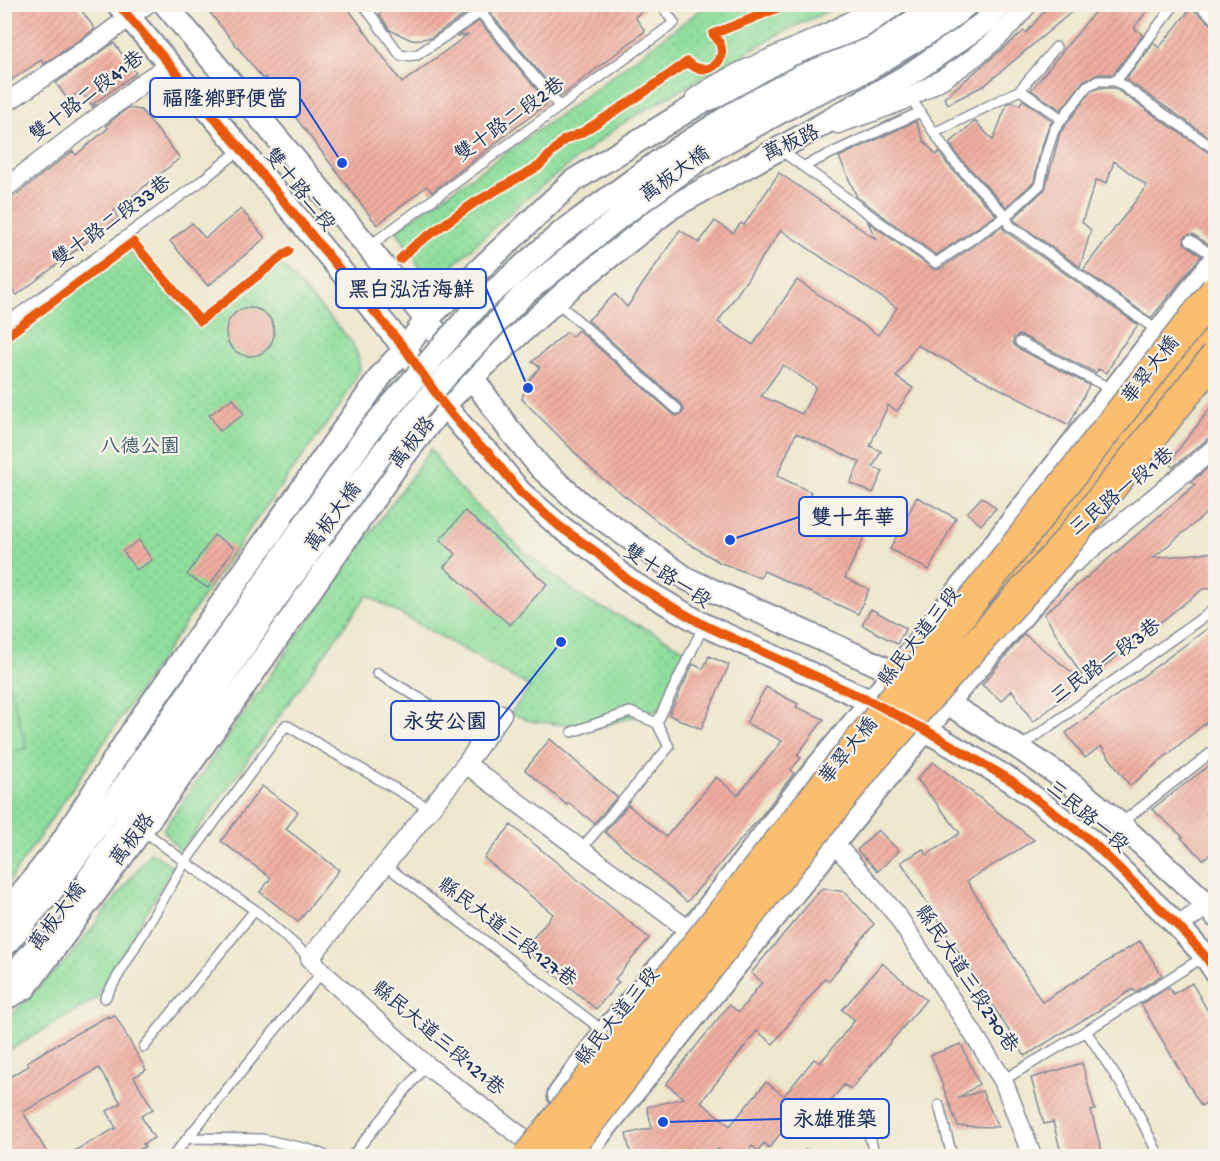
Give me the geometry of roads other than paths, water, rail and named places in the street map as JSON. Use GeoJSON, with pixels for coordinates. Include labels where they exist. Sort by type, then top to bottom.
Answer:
{"type":"FeatureCollection","features":[{"type":"Feature","properties":{"kind":"highway","name":"華翠大橋"},"geometry":{"type":"LineString","coordinates":[[522,1151],[1015,547],[1215,290]]}},
{"type":"Feature","properties":{"kind":"highway"},"geometry":{"type":"LineString","coordinates":[[894,674],[923,653],[952,638],[1017,577],[1215,329]]}},
{"type":"Feature","properties":{"kind":"highway","name":"華翠大橋"},"geometry":{"type":"LineString","coordinates":[[563,1156],[870,762],[1060,551],[1215,356]]}},
{"type":"Feature","properties":{"kind":"street"},"geometry":{"type":"LineString","coordinates":[[4,104],[92,45],[123,11],[147,4]]}},
{"type":"Feature","properties":{"kind":"street","name":"雙十路二段"},"geometry":{"type":"LineString","coordinates":[[165,4],[368,247],[472,377]]}},
{"type":"Feature","properties":{"kind":"street"},"geometry":{"type":"LineString","coordinates":[[4,915],[58,848],[137,724],[377,381],[426,320],[573,181],[718,81],[847,24],[877,4]]}},
{"type":"Feature","properties":{"kind":"street"},"geometry":{"type":"LineString","coordinates":[[573,181],[698,104],[849,36],[896,4]]}},
{"type":"Feature","properties":{"kind":"street","name":"萬板大橋"},"geometry":{"type":"LineString","coordinates":[[4,985],[32,954],[91,876],[263,619],[370,430],[471,314],[561,233],[663,158],[734,113],[799,77],[873,48],[939,4]]}},
{"type":"Feature","properties":{"kind":"street","name":"萬板大橋"},"geometry":{"type":"LineString","coordinates":[[4,946],[55,887],[310,533],[383,452],[446,376],[523,295],[621,216],[718,146],[805,98],[865,71],[947,21],[967,4]]}},
{"type":"Feature","properties":{"kind":"street"},"geometry":{"type":"LineString","coordinates":[[788,144],[910,74],[988,20],[1002,4]]}},
{"type":"Feature","properties":{"kind":"street","name":"萬板路"},"geometry":{"type":"LineString","coordinates":[[4,999],[25,988],[143,830],[400,461],[444,405],[472,377],[556,300],[672,207],[788,144],[910,97],[954,71],[994,40],[1028,4]]}},
{"type":"Feature","properties":{"kind":"street","name":"雙十路二段"},"geometry":{"type":"LineString","coordinates":[[123,11],[171,65],[405,349],[444,405]]}},
{"type":"Feature","properties":{"kind":"street","name":"雙十路二段41巷"},"geometry":{"type":"LineString","coordinates":[[4,189],[148,79],[171,65]]}},
{"type":"Feature","properties":{"kind":"street"},"geometry":{"type":"LineString","coordinates":[[528,224],[518,252],[517,267],[543,292],[556,300]]}},
{"type":"Feature","properties":{"kind":"street","name":"縣民大道三段"},"geometry":{"type":"LineString","coordinates":[[522,1151],[605,1032],[690,931],[804,783],[872,702],[1215,258]]}},
{"type":"Feature","properties":{"kind":"street","name":"雙十路一段"},"geometry":{"type":"LineString","coordinates":[[472,377],[508,428],[541,468],[580,503],[633,542],[687,579],[810,633],[939,699]]}},
{"type":"Feature","properties":{"kind":"street"},"geometry":{"type":"LineString","coordinates":[[582,1156],[836,844],[939,699],[1060,574],[1215,378]]}},
{"type":"Feature","properties":{"kind":"street","name":"雙十路一段"},"geometry":{"type":"LineString","coordinates":[[444,405],[477,444],[489,453],[520,492],[629,581],[704,625],[872,702],[918,727]]}},
{"type":"Feature","properties":{"kind":"street","name":"三民路一段1巷"},"geometry":{"type":"LineString","coordinates":[[1060,574],[1215,447]]}},
{"type":"Feature","properties":{"kind":"street","name":"三民路一段"},"geometry":{"type":"LineString","coordinates":[[939,699],[1069,782],[1213,907]]}},
{"type":"Feature","properties":{"kind":"street"},"geometry":{"type":"LineString","coordinates":[[316,965],[386,865],[466,764],[502,714]]}},
{"type":"Feature","properties":{"kind":"street","name":"三民路一段"},"geometry":{"type":"LineString","coordinates":[[918,727],[1012,781],[1091,841],[1178,927],[1210,964]]}},
{"type":"Feature","properties":{"kind":"street"},"geometry":{"type":"LineString","coordinates":[[466,764],[690,931]]}},
{"type":"Feature","properties":{"kind":"street"},"geometry":{"type":"LineString","coordinates":[[804,783],[798,806],[806,822],[820,835],[836,844]]}},
{"type":"Feature","properties":{"kind":"street","name":"縣民大道三段270巷"},"geometry":{"type":"LineString","coordinates":[[836,844],[896,914],[1003,1080],[1032,1156]]}},
{"type":"Feature","properties":{"kind":"street"},"geometry":{"type":"LineString","coordinates":[[1178,927],[1213,907]]}},
{"type":"Feature","properties":{"kind":"street","name":"縣民大道三段121巷"},"geometry":{"type":"LineString","coordinates":[[316,965],[522,1151],[570,1156]]}},
{"type":"Feature","properties":{"kind":"lane"},"geometry":{"type":"LineString","coordinates":[[363,4],[402,56],[417,55],[482,14],[493,4]]}},
{"type":"Feature","properties":{"kind":"lane","name":"雙十路二段2巷"},"geometry":{"type":"LineString","coordinates":[[368,247],[674,23],[661,4]]}},
{"type":"Feature","properties":{"kind":"lane"},"geometry":{"type":"LineString","coordinates":[[1116,81],[1175,4]]}},
{"type":"Feature","properties":{"kind":"lane"},"geometry":{"type":"LineString","coordinates":[[1197,4],[1215,20]]}},
{"type":"Feature","properties":{"kind":"lane"},"geometry":{"type":"LineString","coordinates":[[482,14],[560,107]]}},
{"type":"Feature","properties":{"kind":"lane"},"geometry":{"type":"LineString","coordinates":[[934,133],[1020,90],[1056,47]]}},
{"type":"Feature","properties":{"kind":"lane"},"geometry":{"type":"LineString","coordinates":[[788,144],[804,166],[936,263],[1006,216],[1040,185],[1045,158],[1054,130],[1087,86],[1098,81],[1116,81],[1215,150]]}},
{"type":"Feature","properties":{"kind":"lane"},"geometry":{"type":"LineString","coordinates":[[1020,90],[1062,119]]}},
{"type":"Feature","properties":{"kind":"lane"},"geometry":{"type":"LineString","coordinates":[[910,97],[952,159],[1006,216],[1009,225],[1159,332]]}},
{"type":"Feature","properties":{"kind":"lane"},"geometry":{"type":"LineString","coordinates":[[804,166],[920,112]]}},
{"type":"Feature","properties":{"kind":"lane","name":"雙十路二段33巷"},"geometry":{"type":"LineString","coordinates":[[4,324],[200,182],[241,149]]}},
{"type":"Feature","properties":{"kind":"lane"},"geometry":{"type":"LineString","coordinates":[[1190,240],[1215,258]]}},
{"type":"Feature","properties":{"kind":"lane"},"geometry":{"type":"LineString","coordinates":[[556,300],[677,409]]}},
{"type":"Feature","properties":{"kind":"lane"},"geometry":{"type":"LineString","coordinates":[[1020,342],[1113,390]]}},
{"type":"Feature","properties":{"kind":"lane","name":"三民路一段3巷"},"geometry":{"type":"LineString","coordinates":[[1019,748],[1215,608]]}},
{"type":"Feature","properties":{"kind":"lane"},"geometry":{"type":"LineString","coordinates":[[657,723],[704,625]]}},
{"type":"Feature","properties":{"kind":"lane"},"geometry":{"type":"LineString","coordinates":[[377,672],[485,737]]}},
{"type":"Feature","properties":{"kind":"lane"},"geometry":{"type":"LineString","coordinates":[[573,732],[630,712],[657,723],[669,747],[580,850]]}},
{"type":"Feature","properties":{"kind":"lane"},"geometry":{"type":"LineString","coordinates":[[105,998],[185,862],[286,725],[430,809]]}},
{"type":"Feature","properties":{"kind":"lane"},"geometry":{"type":"LineString","coordinates":[[1120,824],[1215,749]]}},
{"type":"Feature","properties":{"kind":"lane"},"geometry":{"type":"LineString","coordinates":[[143,830],[255,910],[316,965],[173,1156]]}},
{"type":"Feature","properties":{"kind":"lane","name":"縣民大道三段127巷"},"geometry":{"type":"LineString","coordinates":[[386,865],[605,1032]]}},
{"type":"Feature","properties":{"kind":"lane"},"geometry":{"type":"LineString","coordinates":[[144,1047],[255,910]]}},
{"type":"Feature","properties":{"kind":"lane"},"geometry":{"type":"LineString","coordinates":[[1003,1080],[1086,1031],[1210,964]]}},
{"type":"Feature","properties":{"kind":"lane"},"geometry":{"type":"LineString","coordinates":[[1086,1031],[1132,1101],[1159,1156]]}},
{"type":"Feature","properties":{"kind":"lane"},"geometry":{"type":"LineString","coordinates":[[351,1156],[426,1065]]}},
{"type":"Feature","properties":{"kind":"lane"},"geometry":{"type":"LineString","coordinates":[[939,1106],[952,1156]]}},
{"type":"Feature","properties":{"kind":"lane"},"geometry":{"type":"LineString","coordinates":[[865,1119],[875,1156]]}},
{"type":"Feature","properties":{"kind":"lane"},"geometry":{"type":"LineString","coordinates":[[188,1138],[262,1139],[307,1153],[326,1156]]}},
{"type":"Feature","properties":{"kind":"place","name":"福隆鄉野便當"},"geometry":{"type":"Point","coordinates":[342,163]}},
{"type":"Feature","properties":{"kind":"place","name":"黑白泓活海鮮"},"geometry":{"type":"Point","coordinates":[528,388]}},
{"type":"Feature","properties":{"kind":"place","name":"雙十年華"},"geometry":{"type":"Point","coordinates":[730,540]}},
{"type":"Feature","properties":{"kind":"place","name":"永安公園"},"geometry":{"type":"Point","coordinates":[561,642]}},
{"type":"Feature","properties":{"kind":"place","name":"永雄雅築"},"geometry":{"type":"Point","coordinates":[663,1122]}},
{"type":"Feature","properties":{"kind":"park label","name":"八德公園"},"geometry":{"type":"Point","coordinates":[140,448]}}]}
